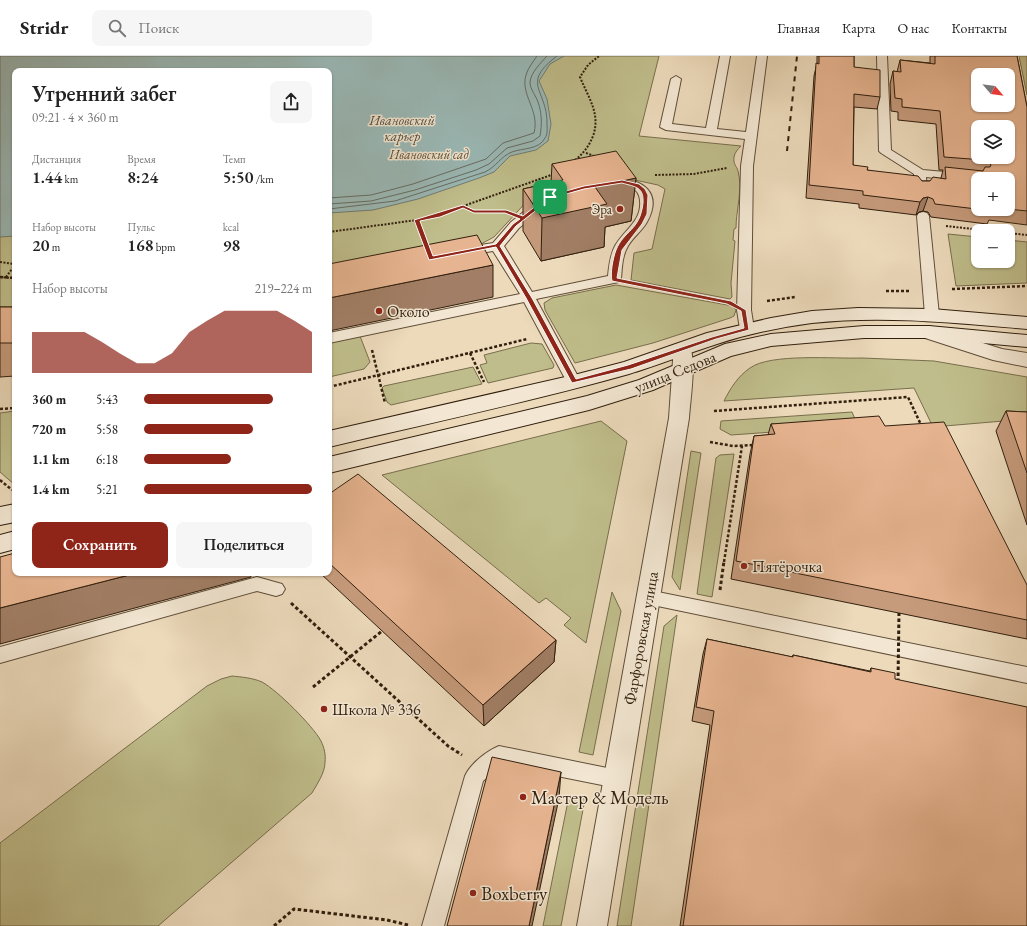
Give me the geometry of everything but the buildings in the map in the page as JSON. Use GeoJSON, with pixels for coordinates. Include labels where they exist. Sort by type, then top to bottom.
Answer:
{"type":"FeatureCollection","features":[{"type":"Feature","properties":{"kind":"main road","name":"улица Седова"},"geometry":{"type":"LineString","coordinates":[[332,464],[589,402],[646,385],[714,338],[747,329],[812,317],[858,314],[930,324],[1027,341]]}},
{"type":"Feature","properties":{"kind":"main road","name":"улица Седова"},"geometry":{"type":"LineString","coordinates":[[332,438],[574,382],[629,367],[682,360],[771,340],[864,332],[930,324],[1027,323]]}},
{"type":"Feature","properties":{"kind":"main road"},"geometry":{"type":"LineString","coordinates":[[930,324],[1000,355],[1027,360]]}},
{"type":"Feature","properties":{"kind":"main road","name":"Фарфоровская улица"},"geometry":{"type":"LineString","coordinates":[[592,926],[679,418],[682,360]]}},
{"type":"Feature","properties":{"kind":"main road"},"geometry":{"type":"LineString","coordinates":[[0,516],[12,514]]}},
{"type":"Feature","properties":{"kind":"main road"},"geometry":{"type":"LineString","coordinates":[[0,544],[12,541]]}},
{"type":"Feature","properties":{"kind":"lane"},"geometry":{"type":"LineString","coordinates":[[711,132],[725,56]]}},
{"type":"Feature","properties":{"kind":"lane"},"geometry":{"type":"LineString","coordinates":[[747,329],[744,310],[747,166],[762,56]]}},
{"type":"Feature","properties":{"kind":"lane"},"geometry":{"type":"LineString","coordinates":[[882,56],[885,151],[920,172],[971,178]]}},
{"type":"Feature","properties":{"kind":"lane"},"geometry":{"type":"LineString","coordinates":[[676,79],[666,127],[751,136]]}},
{"type":"Feature","properties":{"kind":"lane"},"geometry":{"type":"LineString","coordinates":[[920,172],[921,190]]}},
{"type":"Feature","properties":{"kind":"lane"},"geometry":{"type":"LineString","coordinates":[[332,337],[529,298],[614,279],[619,250],[626,239],[640,224],[644,214],[646,195],[644,190],[630,183],[622,182],[599,186]]}},
{"type":"Feature","properties":{"kind":"lane"},"geometry":{"type":"LineString","coordinates":[[431,258],[497,246],[515,225],[550,197]]}},
{"type":"Feature","properties":{"kind":"lane"},"geometry":{"type":"LineString","coordinates":[[923,220],[930,324]]}},
{"type":"Feature","properties":{"kind":"lane"},"geometry":{"type":"LineString","coordinates":[[497,246],[529,298],[574,382]]}},
{"type":"Feature","properties":{"kind":"lane"},"geometry":{"type":"LineString","coordinates":[[0,655],[257,584],[276,589]]}},
{"type":"Feature","properties":{"kind":"lane"},"geometry":{"type":"LineString","coordinates":[[648,597],[1027,675]]}},
{"type":"Feature","properties":{"kind":"lane"},"geometry":{"type":"LineString","coordinates":[[434,926],[475,776],[499,755],[617,779]]}},
{"type":"Feature","properties":{"kind":"path"},"geometry":{"type":"LineString","coordinates":[[574,161],[586,153],[597,126],[597,115],[580,77],[588,65],[600,56]]}},
{"type":"Feature","properties":{"kind":"path"},"geometry":{"type":"LineString","coordinates":[[630,183],[638,178],[649,176],[699,174],[730,168]]}},
{"type":"Feature","properties":{"kind":"path"},"geometry":{"type":"LineString","coordinates":[[332,232],[438,216],[557,172]]}},
{"type":"Feature","properties":{"kind":"path"},"geometry":{"type":"LineString","coordinates":[[463,207],[474,211],[506,212],[524,218]]}},
{"type":"Feature","properties":{"kind":"path"},"geometry":{"type":"LineString","coordinates":[[417,220],[431,258]]}},
{"type":"Feature","properties":{"kind":"path"},"geometry":{"type":"LineString","coordinates":[[923,220],[971,228]]}},
{"type":"Feature","properties":{"kind":"path"},"geometry":{"type":"LineString","coordinates":[[1015,234],[1027,235]]}},
{"type":"Feature","properties":{"kind":"path"},"geometry":{"type":"LineString","coordinates":[[0,262],[12,264]]}},
{"type":"Feature","properties":{"kind":"path"},"geometry":{"type":"LineString","coordinates":[[6,277],[12,268]]}},
{"type":"Feature","properties":{"kind":"path"},"geometry":{"type":"LineString","coordinates":[[0,277],[12,278]]}},
{"type":"Feature","properties":{"kind":"path"},"geometry":{"type":"LineString","coordinates":[[614,279],[729,303],[744,310]]}},
{"type":"Feature","properties":{"kind":"path"},"geometry":{"type":"LineString","coordinates":[[364,331],[376,362],[380,388],[388,410]]}},
{"type":"Feature","properties":{"kind":"path"},"geometry":{"type":"LineString","coordinates":[[332,386],[549,334]]}},
{"type":"Feature","properties":{"kind":"path"},"geometry":{"type":"LineString","coordinates":[[470,353],[486,387]]}},
{"type":"Feature","properties":{"kind":"path"},"geometry":{"type":"LineString","coordinates":[[714,411],[908,397],[925,433]]}},
{"type":"Feature","properties":{"kind":"path"},"geometry":{"type":"LineString","coordinates":[[0,409],[12,408]]}},
{"type":"Feature","properties":{"kind":"path"},"geometry":{"type":"LineString","coordinates":[[710,442],[742,446],[761,445]]}},
{"type":"Feature","properties":{"kind":"path"},"geometry":{"type":"LineString","coordinates":[[717,611],[742,446]]}},
{"type":"Feature","properties":{"kind":"path"},"geometry":{"type":"LineString","coordinates":[[0,480],[12,490]]}},
{"type":"Feature","properties":{"kind":"path"},"geometry":{"type":"LineString","coordinates":[[276,589],[448,746],[465,757]]}},
{"type":"Feature","properties":{"kind":"path"},"geometry":{"type":"LineString","coordinates":[[898,689],[899,607]]}},
{"type":"Feature","properties":{"kind":"path"},"geometry":{"type":"LineString","coordinates":[[313,687],[382,631]]}},
{"type":"Feature","properties":{"kind":"path"},"geometry":{"type":"LineString","coordinates":[[274,926],[294,909],[387,920],[412,926]]}},
{"type":"Feature","properties":{"kind":"green space","name":"Ивановский сад"},"geometry":{"type":"Polygon","coordinates":[[[0,56],[659,56],[639,136],[741,146],[734,157],[738,171],[740,192],[736,228],[734,229],[733,240],[735,241],[731,283],[732,297],[730,299],[631,280],[634,253],[652,249],[665,189],[658,185],[630,179],[530,198],[494,237],[481,244],[332,273],[332,68],[12,68],[12,313],[0,313],[0,56]]]}},
{"type":"Feature","properties":{"kind":"green space"},"geometry":{"type":"Polygon","coordinates":[[[1019,56],[1027,56],[1027,95],[1019,56]]]}},
{"type":"Feature","properties":{"kind":"green space"},"geometry":{"type":"Polygon","coordinates":[[[948,234],[971,236],[971,268],[1015,268],[1015,241],[1027,242],[1027,283],[956,286],[948,234]]]}},
{"type":"Feature","properties":{"kind":"green space"},"geometry":{"type":"Polygon","coordinates":[[[616,285],[733,306],[736,310],[734,316],[730,318],[653,343],[575,363],[545,310],[544,303],[552,298],[616,285]]]}},
{"type":"Feature","properties":{"kind":"green space"},"geometry":{"type":"Polygon","coordinates":[[[360,336],[370,362],[364,369],[332,376],[332,342],[360,336]]]}},
{"type":"Feature","properties":{"kind":"green space"},"geometry":{"type":"Polygon","coordinates":[[[531,343],[542,344],[554,365],[553,368],[488,383],[480,365],[487,363],[484,355],[531,343]]]}},
{"type":"Feature","properties":{"kind":"green space"},"geometry":{"type":"Polygon","coordinates":[[[804,358],[862,358],[934,361],[1027,377],[1027,419],[933,427],[914,388],[724,401],[738,379],[750,368],[759,363],[772,360],[804,358]]]}},
{"type":"Feature","properties":{"kind":"green space"},"geometry":{"type":"Polygon","coordinates":[[[473,367],[482,384],[391,405],[387,402],[382,388],[384,386],[473,367]]]}},
{"type":"Feature","properties":{"kind":"green space"},"geometry":{"type":"Polygon","coordinates":[[[12,411],[12,482],[0,472],[0,413],[12,411]]]}},
{"type":"Feature","properties":{"kind":"green space"},"geometry":{"type":"Polygon","coordinates":[[[852,412],[858,426],[731,435],[720,429],[721,421],[852,412]]]}},
{"type":"Feature","properties":{"kind":"green space"},"geometry":{"type":"Polygon","coordinates":[[[601,421],[627,441],[586,643],[564,625],[571,618],[546,598],[539,603],[382,475],[601,421]]]}},
{"type":"Feature","properties":{"kind":"green space"},"geometry":{"type":"Polygon","coordinates":[[[691,451],[701,453],[680,590],[672,577],[691,451]]]}},
{"type":"Feature","properties":{"kind":"green space"},"geometry":{"type":"Polygon","coordinates":[[[734,454],[712,597],[697,594],[716,458],[720,455],[734,454]]]}},
{"type":"Feature","properties":{"kind":"green space"},"geometry":{"type":"Polygon","coordinates":[[[612,592],[621,611],[593,755],[579,752],[612,592]]]}},
{"type":"Feature","properties":{"kind":"green space"},"geometry":{"type":"Polygon","coordinates":[[[677,615],[631,926],[617,926],[664,626],[677,615]]]}},
{"type":"Feature","properties":{"kind":"green space"},"geometry":{"type":"Polygon","coordinates":[[[232,676],[255,680],[269,686],[294,709],[317,734],[325,754],[325,766],[312,793],[158,926],[0,926],[0,843],[207,686],[221,679],[232,676]]]}},
{"type":"Feature","properties":{"kind":"green space"},"geometry":{"type":"Polygon","coordinates":[[[569,796],[585,799],[561,926],[543,926],[569,796]]]}},
{"type":"Feature","properties":{"kind":"water","name":"Ивановский карьер"},"geometry":{"type":"Polygon","coordinates":[[[0,56],[564,56],[550,64],[539,81],[547,99],[551,124],[548,141],[536,150],[510,156],[494,172],[418,199],[373,210],[332,213],[332,68],[12,68],[12,236],[0,237],[0,56]]]}},
{"type":"Feature","properties":{"kind":"railway"},"geometry":{"type":"LineString","coordinates":[[787,151],[797,56]]}},
{"type":"Feature","properties":{"kind":"place","name":"Эра"},"geometry":{"type":"Point","coordinates":[620,209]}},
{"type":"Feature","properties":{"kind":"place","name":"Около"},"geometry":{"type":"Point","coordinates":[379,311]}},
{"type":"Feature","properties":{"kind":"place","name":"Пятёрочка"},"geometry":{"type":"Point","coordinates":[744,566]}},
{"type":"Feature","properties":{"kind":"place","name":"Школа № 336"},"geometry":{"type":"Point","coordinates":[324,709]}},
{"type":"Feature","properties":{"kind":"place","name":"Мастер & Модель"},"geometry":{"type":"Point","coordinates":[523,797]}},
{"type":"Feature","properties":{"kind":"place","name":"Boxberry"},"geometry":{"type":"Point","coordinates":[473,893]}},
{"type":"Feature","properties":{"kind":"route"},"geometry":{"type":"LineString","coordinates":[[550,197],[524,218],[515,225],[497,246],[431,258],[417,220],[438,216],[463,207],[467,210],[481,212],[506,212],[524,218],[515,225],[497,246],[529,298],[574,382],[629,367],[714,338],[747,329],[744,310],[729,303],[614,279],[619,250],[626,239],[640,224],[644,214],[646,195],[644,190],[637,185],[622,182],[584,188],[550,197]]}}]}
